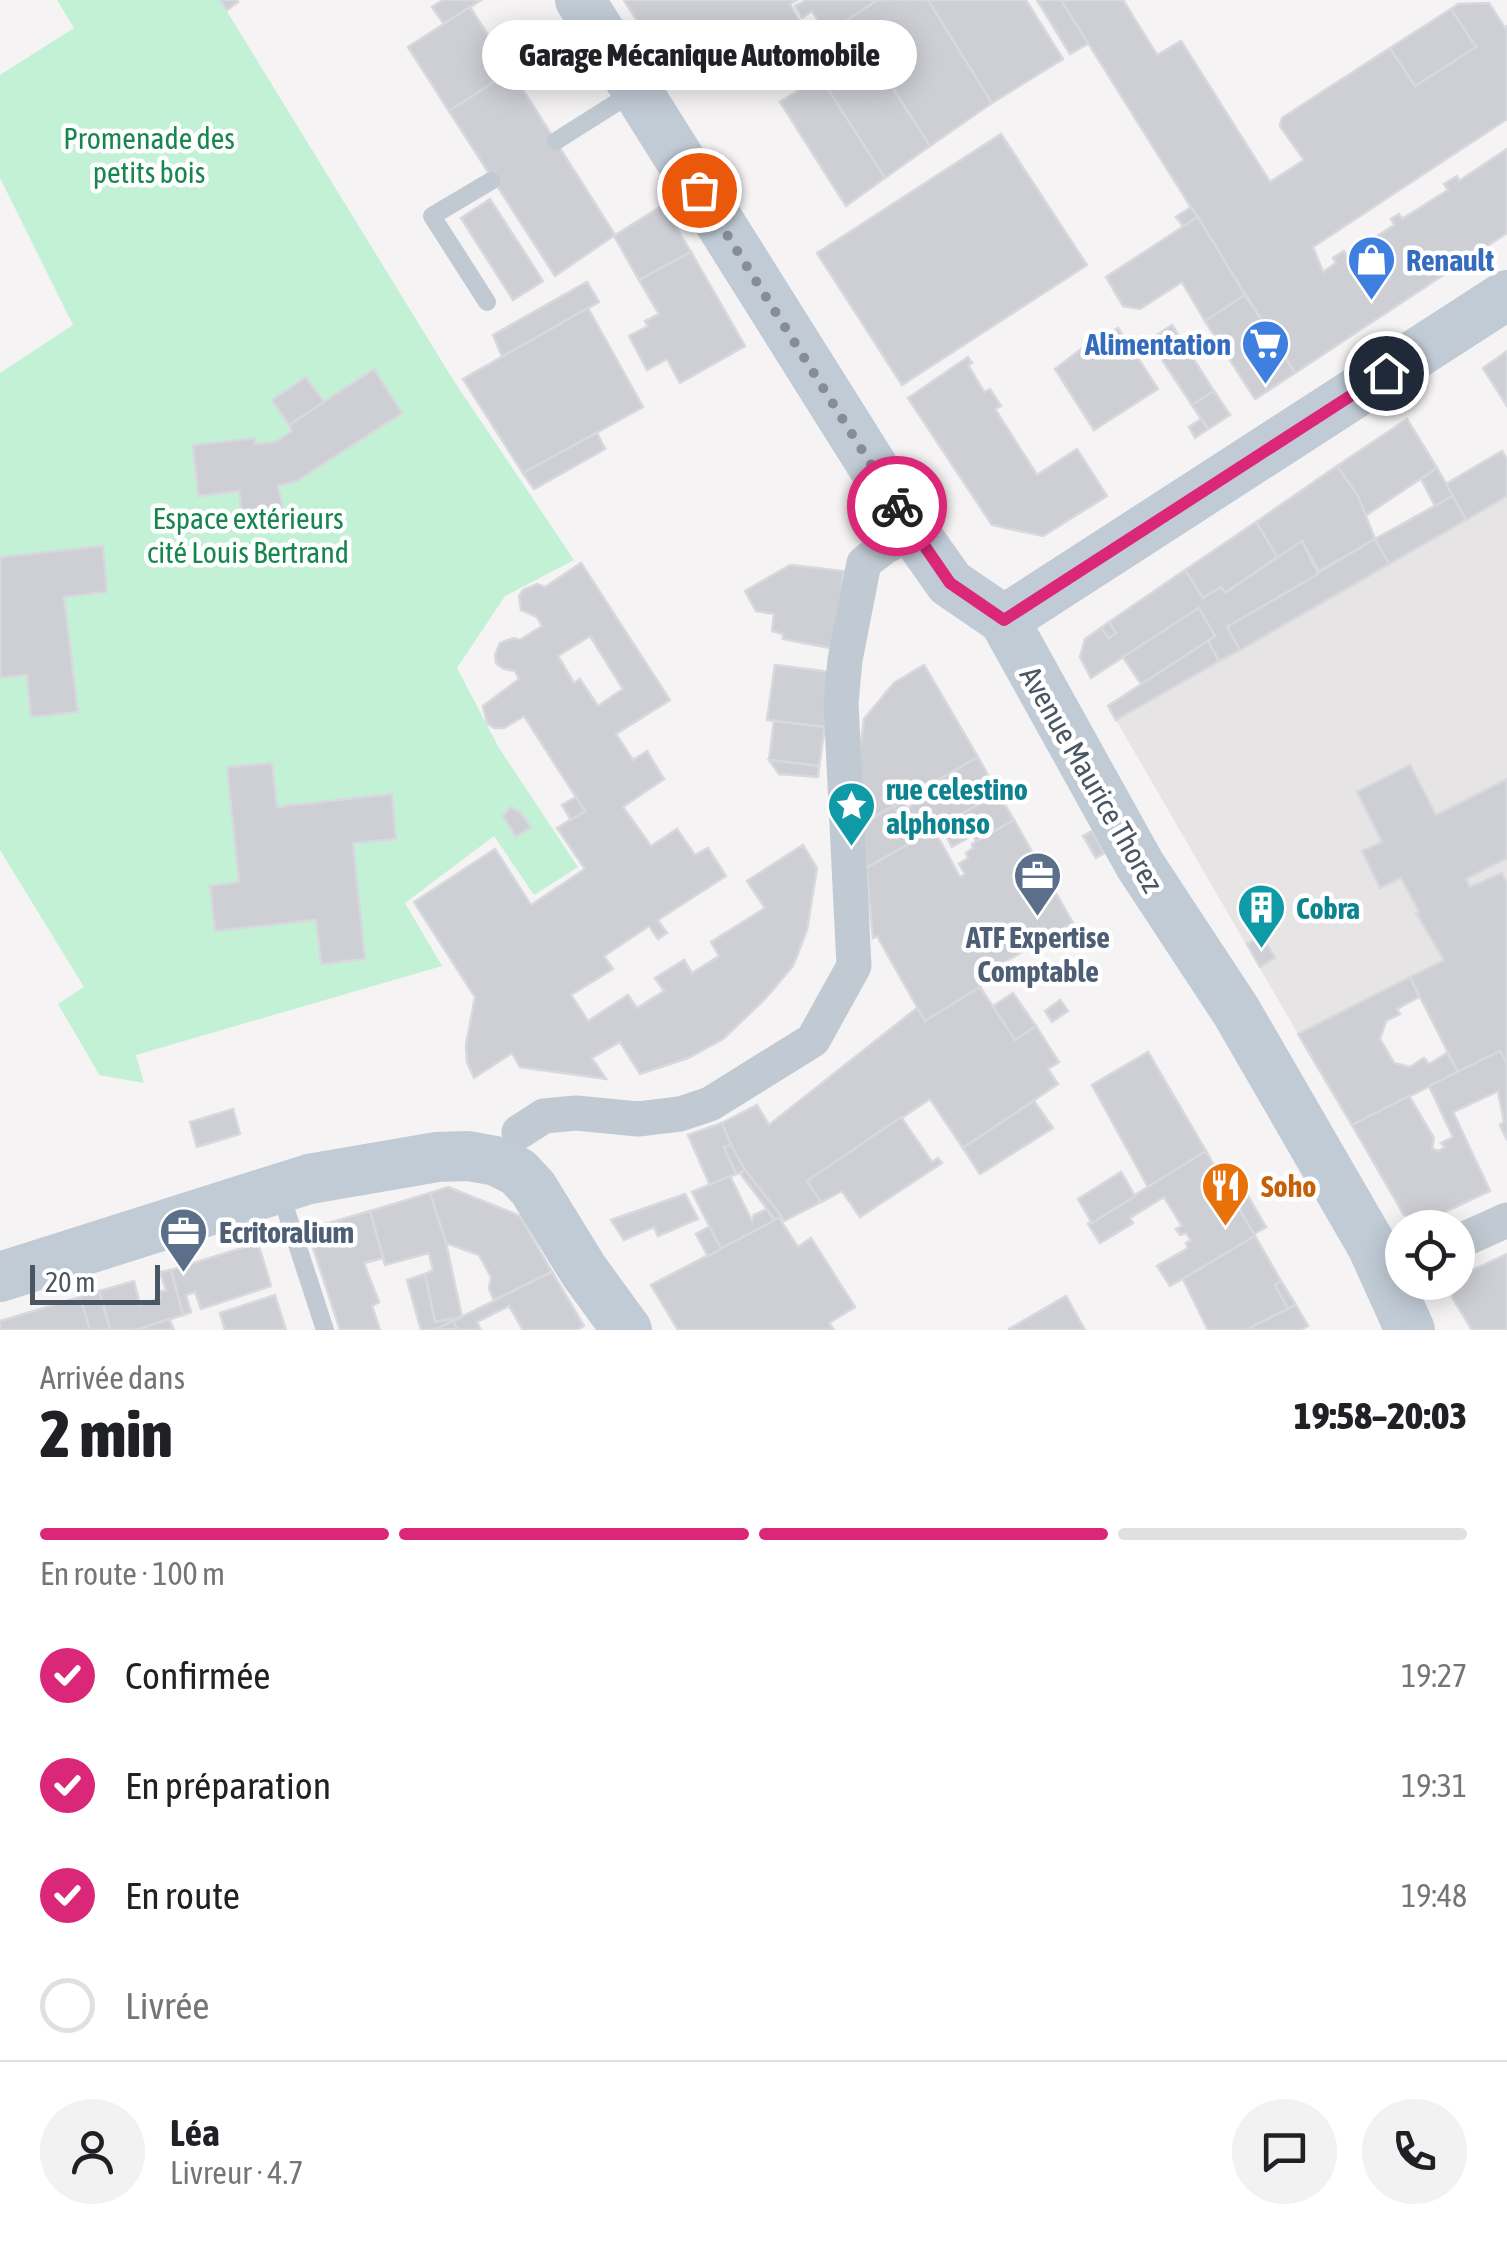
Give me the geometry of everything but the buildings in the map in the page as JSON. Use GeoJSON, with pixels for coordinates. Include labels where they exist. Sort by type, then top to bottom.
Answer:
{"type":"FeatureCollection","features":[{"type":"Feature","properties":{"kind":"main road","name":"Avenue Maurice Thorez"},"geometry":{"type":"LineString","coordinates":[[580,0],[914,532],[950,583],[1004,620],[1140,865],[1246,1028],[1385,1262]]}},
{"type":"Feature","properties":{"kind":"main road"},"geometry":{"type":"LineString","coordinates":[[1004,620],[1507,294]]}},
{"type":"Feature","properties":{"kind":"main road"},"geometry":{"type":"LineString","coordinates":[[0,1277],[294,1183],[432,1132],[469,1126],[520,1132],[547,1156],[570,1188],[619,1318]]}},
{"type":"Feature","properties":{"kind":"main road"},"geometry":{"type":"LineString","coordinates":[[294,1183],[438,1157],[468,1156],[496,1161],[518,1172],[533,1188],[584,1271],[619,1318]]}},
{"type":"Feature","properties":{"kind":"main road","name":"Avenue Maurice Thorez"},"geometry":{"type":"LineString","coordinates":[[1401,1300],[1410,1330]]}},
{"type":"Feature","properties":{"kind":"street"},"geometry":{"type":"LineString","coordinates":[[520,1132],[544,1116],[638,1118],[680,1114],[710,1104],[814,1040],[854,966],[841,704],[852,619],[864,562],[914,532]]}},
{"type":"Feature","properties":{"kind":"street"},"geometry":{"type":"LineString","coordinates":[[1475,1234],[1507,1220]]}},
{"type":"Feature","properties":{"kind":"lane"},"geometry":{"type":"LineString","coordinates":[[556,140],[637,90]]}},
{"type":"Feature","properties":{"kind":"lane"},"geometry":{"type":"LineString","coordinates":[[487,302],[432,216],[492,181]]}},
{"type":"Feature","properties":{"kind":"lane"},"geometry":{"type":"LineString","coordinates":[[294,1183],[326,1330]]}},
{"type":"Feature","properties":{"kind":"shaded area"},"geometry":{"type":"Polygon","coordinates":[[[1507,496],[1507,1065],[1500,1051],[1458,1072],[1409,977],[1298,1034],[1116,720],[1507,496]]]}},
{"type":"Feature","properties":{"kind":"green space","name":"Espace extérieurs cité Louis Bertrand"},"geometry":{"type":"Polygon","coordinates":[[[57,0],[220,0],[452,378],[574,560],[505,596],[457,668],[499,748],[578,867],[534,895],[494,836],[405,903],[442,966],[136,1055],[144,1083],[99,1075],[58,1004],[84,987],[0,850],[0,373],[73,325],[0,178],[0,75],[74,28],[57,0]]]}},
{"type":"Feature","properties":{"kind":"way so far"},"geometry":{"type":"LineString","coordinates":[[699,190],[897,506]]}},
{"type":"Feature","properties":{"kind":"place","name":"Garage Mécanique Automobile"},"geometry":{"type":"Point","coordinates":[699,190]}},
{"type":"Feature","properties":{"kind":"place","name":"Renault"},"geometry":{"type":"Point","coordinates":[1371,302]}},
{"type":"Feature","properties":{"kind":"place","name":"Alimentation"},"geometry":{"type":"Point","coordinates":[1266,386]}},
{"type":"Feature","properties":{"kind":"place","name":"rue celestino alphonso"},"geometry":{"type":"Point","coordinates":[851,848]}},
{"type":"Feature","properties":{"kind":"place","name":"ATF Expertise Comptable"},"geometry":{"type":"Point","coordinates":[1038,918]}},
{"type":"Feature","properties":{"kind":"place","name":"Cobra"},"geometry":{"type":"Point","coordinates":[1261,950]}},
{"type":"Feature","properties":{"kind":"place","name":"Soho"},"geometry":{"type":"Point","coordinates":[1226,1228]}},
{"type":"Feature","properties":{"kind":"place","name":"Ecritoralium"},"geometry":{"type":"Point","coordinates":[184,1274]}},
{"type":"Feature","properties":{"kind":"route"},"geometry":{"type":"LineString","coordinates":[[897,506],[950,583],[1004,620],[1386,373]]}},
{"type":"Feature","properties":{"kind":"park label","name":"Promenade des petits bois"},"geometry":{"type":"Point","coordinates":[149,155]}}]}
